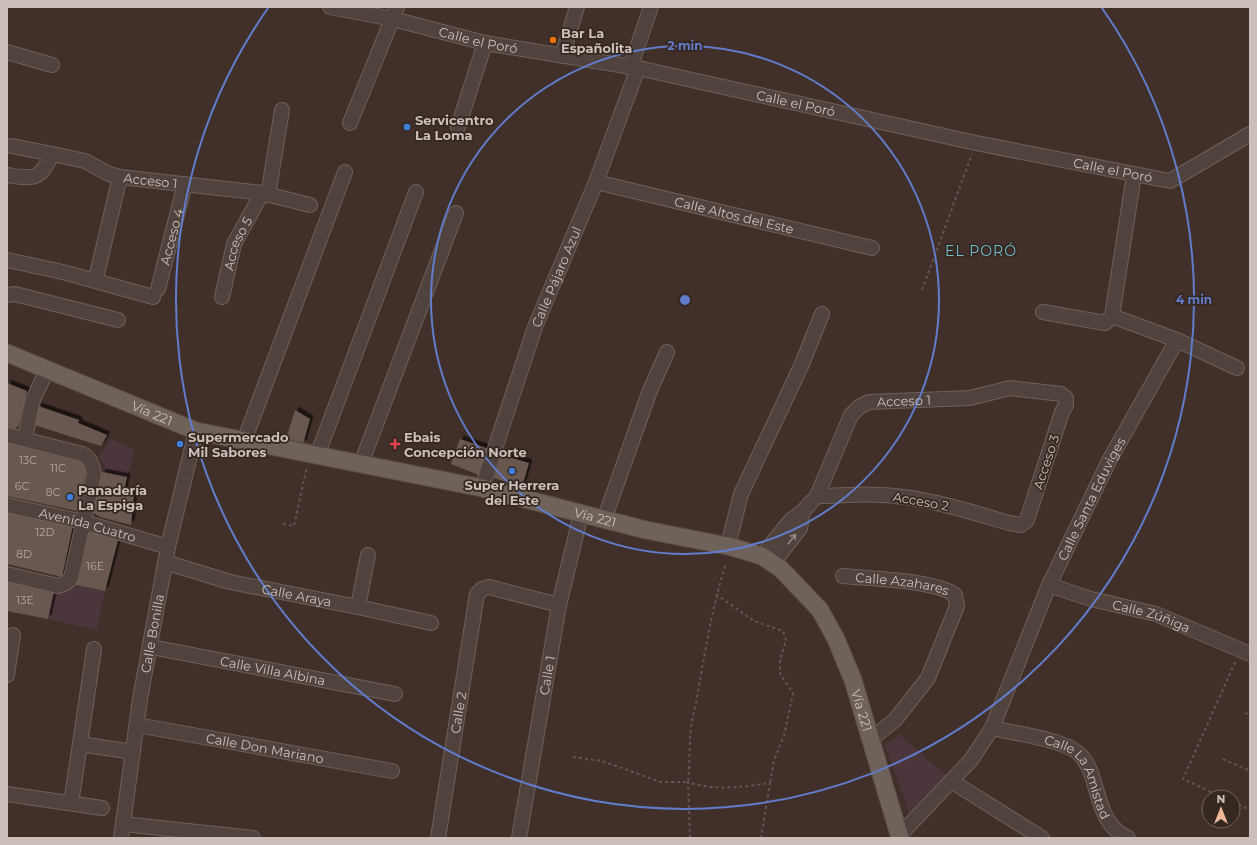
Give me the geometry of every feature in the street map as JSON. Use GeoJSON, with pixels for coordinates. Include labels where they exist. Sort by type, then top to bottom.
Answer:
{"type":"FeatureCollection","features":[{"type":"Feature","properties":{"kind":"main road","name":"Vía 221"},"geometry":{"type":"LineString","coordinates":[[7,353],[196,431],[482,488],[604,520],[728,546],[768,560],[781,569],[820,610],[836,638],[853,680],[899,837]]}},
{"type":"Feature","properties":{"kind":"street","name":"Calle el Poró"},"geometry":{"type":"LineString","coordinates":[[330,7],[395,13],[485,43],[634,68],[976,143],[1170,181],[1250,134]]}},
{"type":"Feature","properties":{"kind":"street"},"geometry":{"type":"LineString","coordinates":[[562,56],[577,7]]}},
{"type":"Feature","properties":{"kind":"street","name":"Calle Pájaro Azul"},"geometry":{"type":"LineString","coordinates":[[482,488],[536,327],[596,182],[634,68],[651,7]]}},
{"type":"Feature","properties":{"kind":"street"},"geometry":{"type":"LineString","coordinates":[[350,123],[395,13]]}},
{"type":"Feature","properties":{"kind":"street"},"geometry":{"type":"LineString","coordinates":[[458,127],[485,43]]}},
{"type":"Feature","properties":{"kind":"street"},"geometry":{"type":"LineString","coordinates":[[7,52],[52,65]]}},
{"type":"Feature","properties":{"kind":"street","name":"Acceso 5"},"geometry":{"type":"LineString","coordinates":[[222,297],[234,244],[265,194],[282,110]]}},
{"type":"Feature","properties":{"kind":"street"},"geometry":{"type":"LineString","coordinates":[[7,175],[27,178],[39,175],[44,170],[52,154],[12,146]]}},
{"type":"Feature","properties":{"kind":"street","name":"Acceso 1"},"geometry":{"type":"LineString","coordinates":[[52,154],[85,161],[108,174],[120,177],[265,194],[310,205]]}},
{"type":"Feature","properties":{"kind":"street"},"geometry":{"type":"LineString","coordinates":[[244,441],[345,172]]}},
{"type":"Feature","properties":{"kind":"street"},"geometry":{"type":"LineString","coordinates":[[1043,312],[1105,323],[1112,316],[1134,175]]}},
{"type":"Feature","properties":{"kind":"street"},"geometry":{"type":"LineString","coordinates":[[97,274],[120,177]]}},
{"type":"Feature","properties":{"kind":"street","name":"Calle Altos del Este"},"geometry":{"type":"LineString","coordinates":[[596,182],[872,248]]}},
{"type":"Feature","properties":{"kind":"street","name":"Acceso 4"},"geometry":{"type":"LineString","coordinates":[[7,260],[155,293],[185,184]]}},
{"type":"Feature","properties":{"kind":"street"},"geometry":{"type":"LineString","coordinates":[[313,455],[416,192]]}},
{"type":"Feature","properties":{"kind":"street"},"geometry":{"type":"LineString","coordinates":[[361,464],[456,213]]}},
{"type":"Feature","properties":{"kind":"street"},"geometry":{"type":"LineString","coordinates":[[7,295],[14,294],[118,320]]}},
{"type":"Feature","properties":{"kind":"street"},"geometry":{"type":"LineString","coordinates":[[728,546],[741,494],[802,364],[822,314]]}},
{"type":"Feature","properties":{"kind":"street"},"geometry":{"type":"LineString","coordinates":[[1112,316],[1177,340],[1237,368]]}},
{"type":"Feature","properties":{"kind":"street","name":"Calle Santa Eduviges"},"geometry":{"type":"LineString","coordinates":[[899,837],[971,760],[992,728],[1049,585],[1110,459],[1177,340]]}},
{"type":"Feature","properties":{"kind":"street"},"geometry":{"type":"LineString","coordinates":[[604,520],[649,393],[667,352]]}},
{"type":"Feature","properties":{"kind":"street"},"geometry":{"type":"LineString","coordinates":[[25,439],[32,402],[47,370]]}},
{"type":"Feature","properties":{"kind":"street","name":"Acceso 1"},"geometry":{"type":"LineString","coordinates":[[768,560],[790,521],[818,496],[852,415],[859,407],[870,402],[970,398],[1010,388],[1061,394],[1066,398]]}},
{"type":"Feature","properties":{"kind":"street","name":"Acceso 3"},"geometry":{"type":"LineString","coordinates":[[1021,524],[1027,520],[1062,412],[1066,405],[1066,398]]}},
{"type":"Feature","properties":{"kind":"street","name":"Calle Bonilla"},"geometry":{"type":"LineString","coordinates":[[122,831],[137,724],[165,562],[196,431]]}},
{"type":"Feature","properties":{"kind":"street"},"geometry":{"type":"LineString","coordinates":[[7,435],[88,456],[92,463],[94,474],[71,578],[66,583],[58,586],[7,574]]}},
{"type":"Feature","properties":{"kind":"street","name":"Acceso 2"},"geometry":{"type":"LineString","coordinates":[[818,496],[899,496],[935,503],[1009,523],[1021,524]]}},
{"type":"Feature","properties":{"kind":"street","name":"Avenida Cuatro"},"geometry":{"type":"LineString","coordinates":[[7,505],[83,522],[168,547]]}},
{"type":"Feature","properties":{"kind":"street","name":"Calle 1"},"geometry":{"type":"LineString","coordinates":[[519,838],[559,605],[581,514]]}},
{"type":"Feature","properties":{"kind":"street"},"geometry":{"type":"LineString","coordinates":[[358,606],[368,555]]}},
{"type":"Feature","properties":{"kind":"street","name":"Calle Araya"},"geometry":{"type":"LineString","coordinates":[[165,562],[230,582],[358,606],[431,623]]}},
{"type":"Feature","properties":{"kind":"street","name":"Calle Azahares"},"geometry":{"type":"LineString","coordinates":[[843,576],[914,583],[949,590],[955,594],[957,606],[928,678],[895,720],[870,740]]}},
{"type":"Feature","properties":{"kind":"street","name":"Calle Zúñiga"},"geometry":{"type":"LineString","coordinates":[[1049,585],[1091,599],[1156,614],[1245,652]]}},
{"type":"Feature","properties":{"kind":"street","name":"Calle 2"},"geometry":{"type":"LineString","coordinates":[[438,838],[477,594],[482,589],[489,587],[559,605]]}},
{"type":"Feature","properties":{"kind":"street"},"geometry":{"type":"LineString","coordinates":[[7,675],[13,635]]}},
{"type":"Feature","properties":{"kind":"street","name":"Calle Villa Albina"},"geometry":{"type":"LineString","coordinates":[[151,647],[395,694]]}},
{"type":"Feature","properties":{"kind":"street"},"geometry":{"type":"LineString","coordinates":[[70,803],[94,649]]}},
{"type":"Feature","properties":{"kind":"street","name":"Calle Don Mariano"},"geometry":{"type":"LineString","coordinates":[[137,724],[392,771]]}},
{"type":"Feature","properties":{"kind":"street","name":"Calle La Amistad"},"geometry":{"type":"LineString","coordinates":[[992,728],[1041,739],[1068,747],[1077,752],[1083,759],[1090,773],[1109,823],[1116,831],[1128,838]]}},
{"type":"Feature","properties":{"kind":"street"},"geometry":{"type":"LineString","coordinates":[[80,744],[133,752]]}},
{"type":"Feature","properties":{"kind":"street"},"geometry":{"type":"LineString","coordinates":[[951,781],[1042,838]]}},
{"type":"Feature","properties":{"kind":"street"},"geometry":{"type":"LineString","coordinates":[[7,794],[102,808]]}},
{"type":"Feature","properties":{"kind":"street"},"geometry":{"type":"LineString","coordinates":[[122,831],[253,838]]}},
{"type":"Feature","properties":{"kind":"path"},"geometry":{"type":"LineString","coordinates":[[922,290],[976,143]]}},
{"type":"Feature","properties":{"kind":"path"},"geometry":{"type":"LineString","coordinates":[[284,524],[294,526],[313,455]]}},
{"type":"Feature","properties":{"kind":"path"},"geometry":{"type":"LineString","coordinates":[[690,838],[688,782],[691,756],[691,727],[716,594],[726,563]]}},
{"type":"Feature","properties":{"kind":"path"},"geometry":{"type":"LineString","coordinates":[[716,594],[754,621],[783,631],[786,640],[780,660],[780,674],[793,692],[784,736],[774,760],[761,838]]}},
{"type":"Feature","properties":{"kind":"path"},"geometry":{"type":"LineString","coordinates":[[1205,789],[1183,779],[1245,652]]}},
{"type":"Feature","properties":{"kind":"path"},"geometry":{"type":"LineString","coordinates":[[1246,713],[1250,715]]}},
{"type":"Feature","properties":{"kind":"path"},"geometry":{"type":"LineString","coordinates":[[573,757],[602,761],[661,782],[688,782],[704,787],[720,788],[770,783]]}},
{"type":"Feature","properties":{"kind":"path"},"geometry":{"type":"LineString","coordinates":[[1223,759],[1250,771]]}},
{"type":"Feature","properties":{"kind":"shaded area"},"geometry":{"type":"Polygon","coordinates":[[[111,439],[135,450],[127,477],[102,472],[105,467],[99,456],[111,439]]]}},
{"type":"Feature","properties":{"kind":"shaded area"},"geometry":{"type":"Polygon","coordinates":[[[71,585],[105,591],[97,630],[48,619],[54,591],[71,585]]]}},
{"type":"Feature","properties":{"kind":"shaded area"},"geometry":{"type":"Polygon","coordinates":[[[900,735],[948,777],[912,821],[885,745],[900,735]]]}},
{"type":"Feature","properties":{"kind":"building"},"geometry":{"type":"Polygon","coordinates":[[[7,383],[27,391],[19,425],[13,431],[7,429],[7,383]]]}},
{"type":"Feature","properties":{"kind":"building"},"geometry":{"type":"Polygon","coordinates":[[[38,406],[79,420],[78,423],[107,435],[101,446],[34,425],[38,406]]]}},
{"type":"Feature","properties":{"kind":"building"},"geometry":{"type":"Polygon","coordinates":[[[295,410],[310,419],[303,444],[286,439],[295,410]]]}},
{"type":"Feature","properties":{"kind":"building"},"geometry":{"type":"Polygon","coordinates":[[[460,439],[489,449],[479,475],[451,464],[460,439]]]}},
{"type":"Feature","properties":{"kind":"building"},"geometry":{"type":"Polygon","coordinates":[[[7,442],[86,460],[88,464],[77,511],[7,496],[7,442]]]}},
{"type":"Feature","properties":{"kind":"building","name":"Super Herrera del Este"},"geometry":{"type":"Polygon","coordinates":[[[501,455],[529,463],[522,487],[494,478],[501,455]]]}},
{"type":"Feature","properties":{"kind":"building"},"geometry":{"type":"Polygon","coordinates":[[[102,472],[127,477],[124,491],[134,494],[131,525],[100,517],[92,512],[102,472]]]}},
{"type":"Feature","properties":{"kind":"building"},"geometry":{"type":"Polygon","coordinates":[[[7,511],[73,525],[62,577],[7,564],[7,511]]]}},
{"type":"Feature","properties":{"kind":"building"},"geometry":{"type":"Polygon","coordinates":[[[94,530],[119,536],[105,591],[76,585],[86,535],[94,530]]]}},
{"type":"Feature","properties":{"kind":"building"},"geometry":{"type":"Polygon","coordinates":[[[7,581],[54,591],[48,619],[7,611],[7,581]]]}},
{"type":"Feature","properties":{"kind":"place","name":"Bar La Españolita"},"geometry":{"type":"Point","coordinates":[553,40]}},
{"type":"Feature","properties":{"kind":"place","name":"Servicentro La Loma"},"geometry":{"type":"Point","coordinates":[407,127]}},
{"type":"Feature","properties":{"kind":"place","name":"Supermercado Mil Sabores"},"geometry":{"type":"Point","coordinates":[180,444]}},
{"type":"Feature","properties":{"kind":"place","name":"Ebais Concepción Norte"},"geometry":{"type":"Point","coordinates":[395,444]}},
{"type":"Feature","properties":{"kind":"place","name":"Super Herrera del Este"},"geometry":{"type":"Point","coordinates":[512,471]}},
{"type":"Feature","properties":{"kind":"place","name":"Panadería La Espiga"},"geometry":{"type":"Point","coordinates":[70,497]}},
{"type":"Feature","properties":{"kind":"district","name":"EL PORÓ"},"geometry":{"type":"Point","coordinates":[981,251]}}]}
